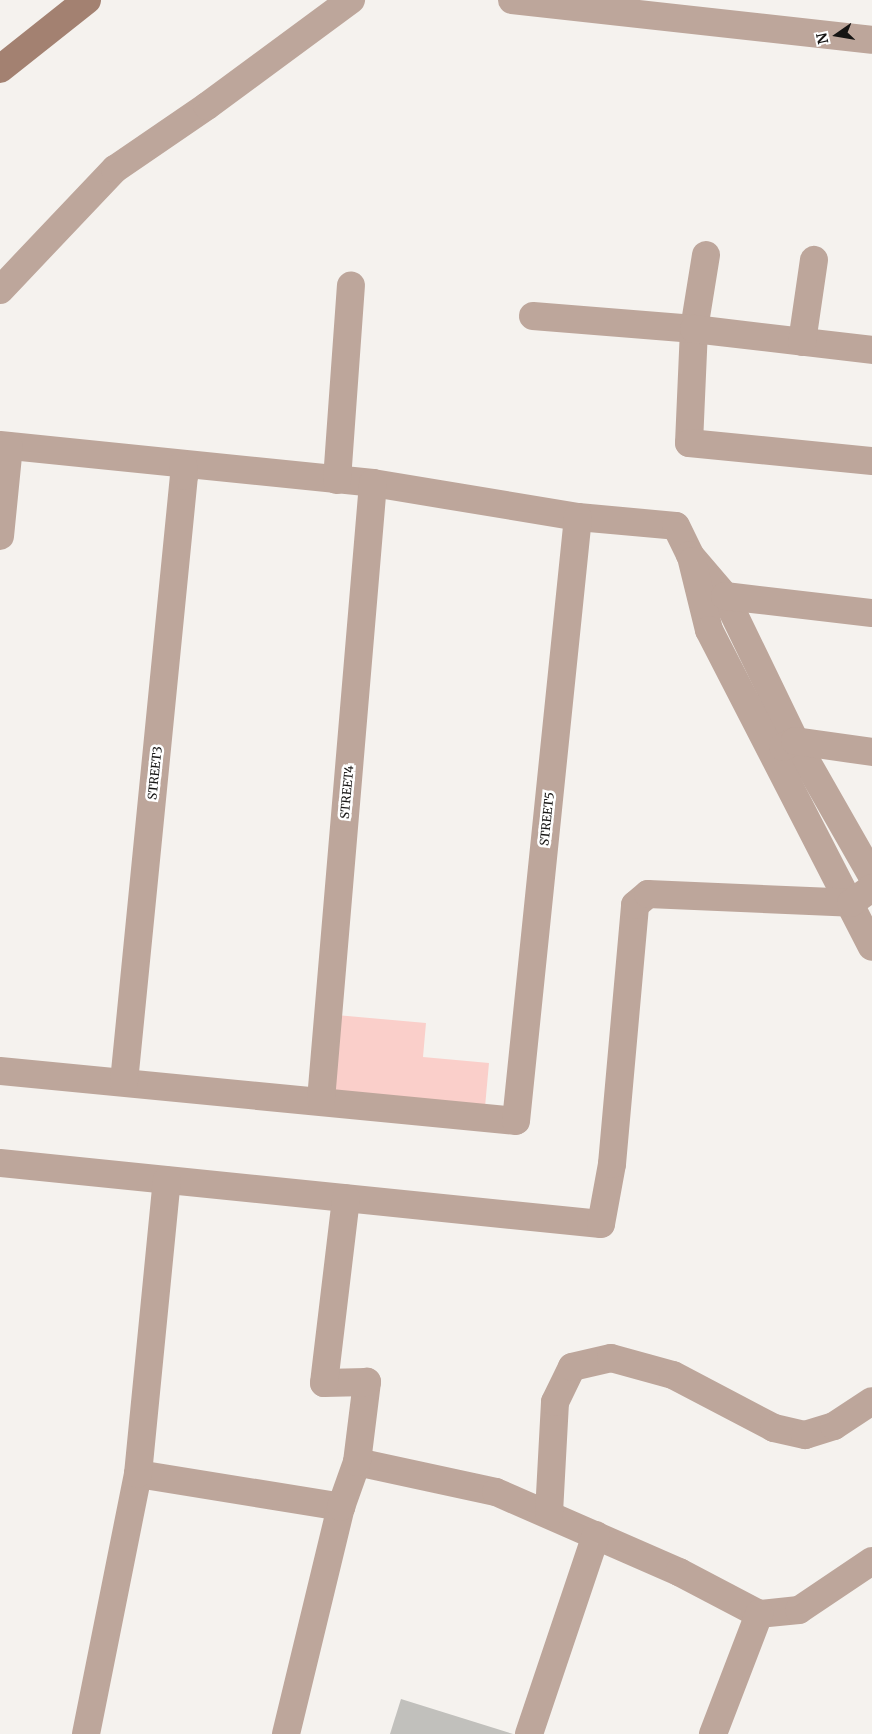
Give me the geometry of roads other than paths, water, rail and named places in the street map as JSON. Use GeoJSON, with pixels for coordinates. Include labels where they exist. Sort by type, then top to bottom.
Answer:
{"type":"FeatureCollection","features":[{"type":"Feature","properties":{"kind":"main road"},"geometry":{"type":"LineString","coordinates":[[0,69],[87,0]]}},
{"type":"Feature","properties":{"kind":"street"},"geometry":{"type":"LineString","coordinates":[[0,290],[115,169],[207,106],[351,0]]}},
{"type":"Feature","properties":{"kind":"street"},"geometry":{"type":"LineString","coordinates":[[512,0],[715,11],[872,40]]}},
{"type":"Feature","properties":{"kind":"street"},"geometry":{"type":"LineString","coordinates":[[706,255],[694,329],[688,443],[872,461]]}},
{"type":"Feature","properties":{"kind":"street"},"geometry":{"type":"LineString","coordinates":[[802,342],[814,260]]}},
{"type":"Feature","properties":{"kind":"street"},"geometry":{"type":"LineString","coordinates":[[337,480],[351,286]]}},
{"type":"Feature","properties":{"kind":"street"},"geometry":{"type":"LineString","coordinates":[[533,316],[694,329],[872,350]]}},
{"type":"Feature","properties":{"kind":"street"},"geometry":{"type":"LineString","coordinates":[[0,536],[5,445],[373,483],[578,517],[676,526],[690,555],[709,630],[784,747],[872,876]]}},
{"type":"Feature","properties":{"kind":"street","name":"STREET3"},"geometry":{"type":"LineString","coordinates":[[124,1082],[184,486],[183,464]]}},
{"type":"Feature","properties":{"kind":"street","name":"STREET4"},"geometry":{"type":"LineString","coordinates":[[321,1100],[373,483]]}},
{"type":"Feature","properties":{"kind":"street","name":"STREET5"},"geometry":{"type":"LineString","coordinates":[[321,1100],[516,1121],[578,517]]}},
{"type":"Feature","properties":{"kind":"street"},"geometry":{"type":"LineString","coordinates":[[690,555],[725,596],[784,747],[861,895],[872,947]]}},
{"type":"Feature","properties":{"kind":"street"},"geometry":{"type":"LineString","coordinates":[[725,596],[872,613]]}},
{"type":"Feature","properties":{"kind":"street"},"geometry":{"type":"LineString","coordinates":[[784,747],[872,752]]}},
{"type":"Feature","properties":{"kind":"street"},"geometry":{"type":"LineString","coordinates":[[0,1163],[601,1224],[612,1164],[635,905],[648,894],[861,895]]}},
{"type":"Feature","properties":{"kind":"street"},"geometry":{"type":"LineString","coordinates":[[0,1071],[321,1100]]}},
{"type":"Feature","properties":{"kind":"street"},"geometry":{"type":"LineString","coordinates":[[86,1734],[138,1474],[167,1180]]}},
{"type":"Feature","properties":{"kind":"street"},"geometry":{"type":"LineString","coordinates":[[286,1734],[341,1507],[357,1462],[367,1382],[324,1383],[346,1198]]}},
{"type":"Feature","properties":{"kind":"street"},"geometry":{"type":"LineString","coordinates":[[549,1513],[555,1402],[572,1367],[611,1358],[673,1375],[774,1428],[805,1435],[834,1426],[872,1401]]}},
{"type":"Feature","properties":{"kind":"street"},"geometry":{"type":"LineString","coordinates":[[357,1462],[496,1492],[549,1513],[679,1572],[759,1614],[799,1610],[872,1561]]}},
{"type":"Feature","properties":{"kind":"street"},"geometry":{"type":"LineString","coordinates":[[138,1474],[341,1507]]}},
{"type":"Feature","properties":{"kind":"street"},"geometry":{"type":"LineString","coordinates":[[529,1734],[596,1535]]}},
{"type":"Feature","properties":{"kind":"street"},"geometry":{"type":"LineString","coordinates":[[713,1734],[759,1614]]}}]}
